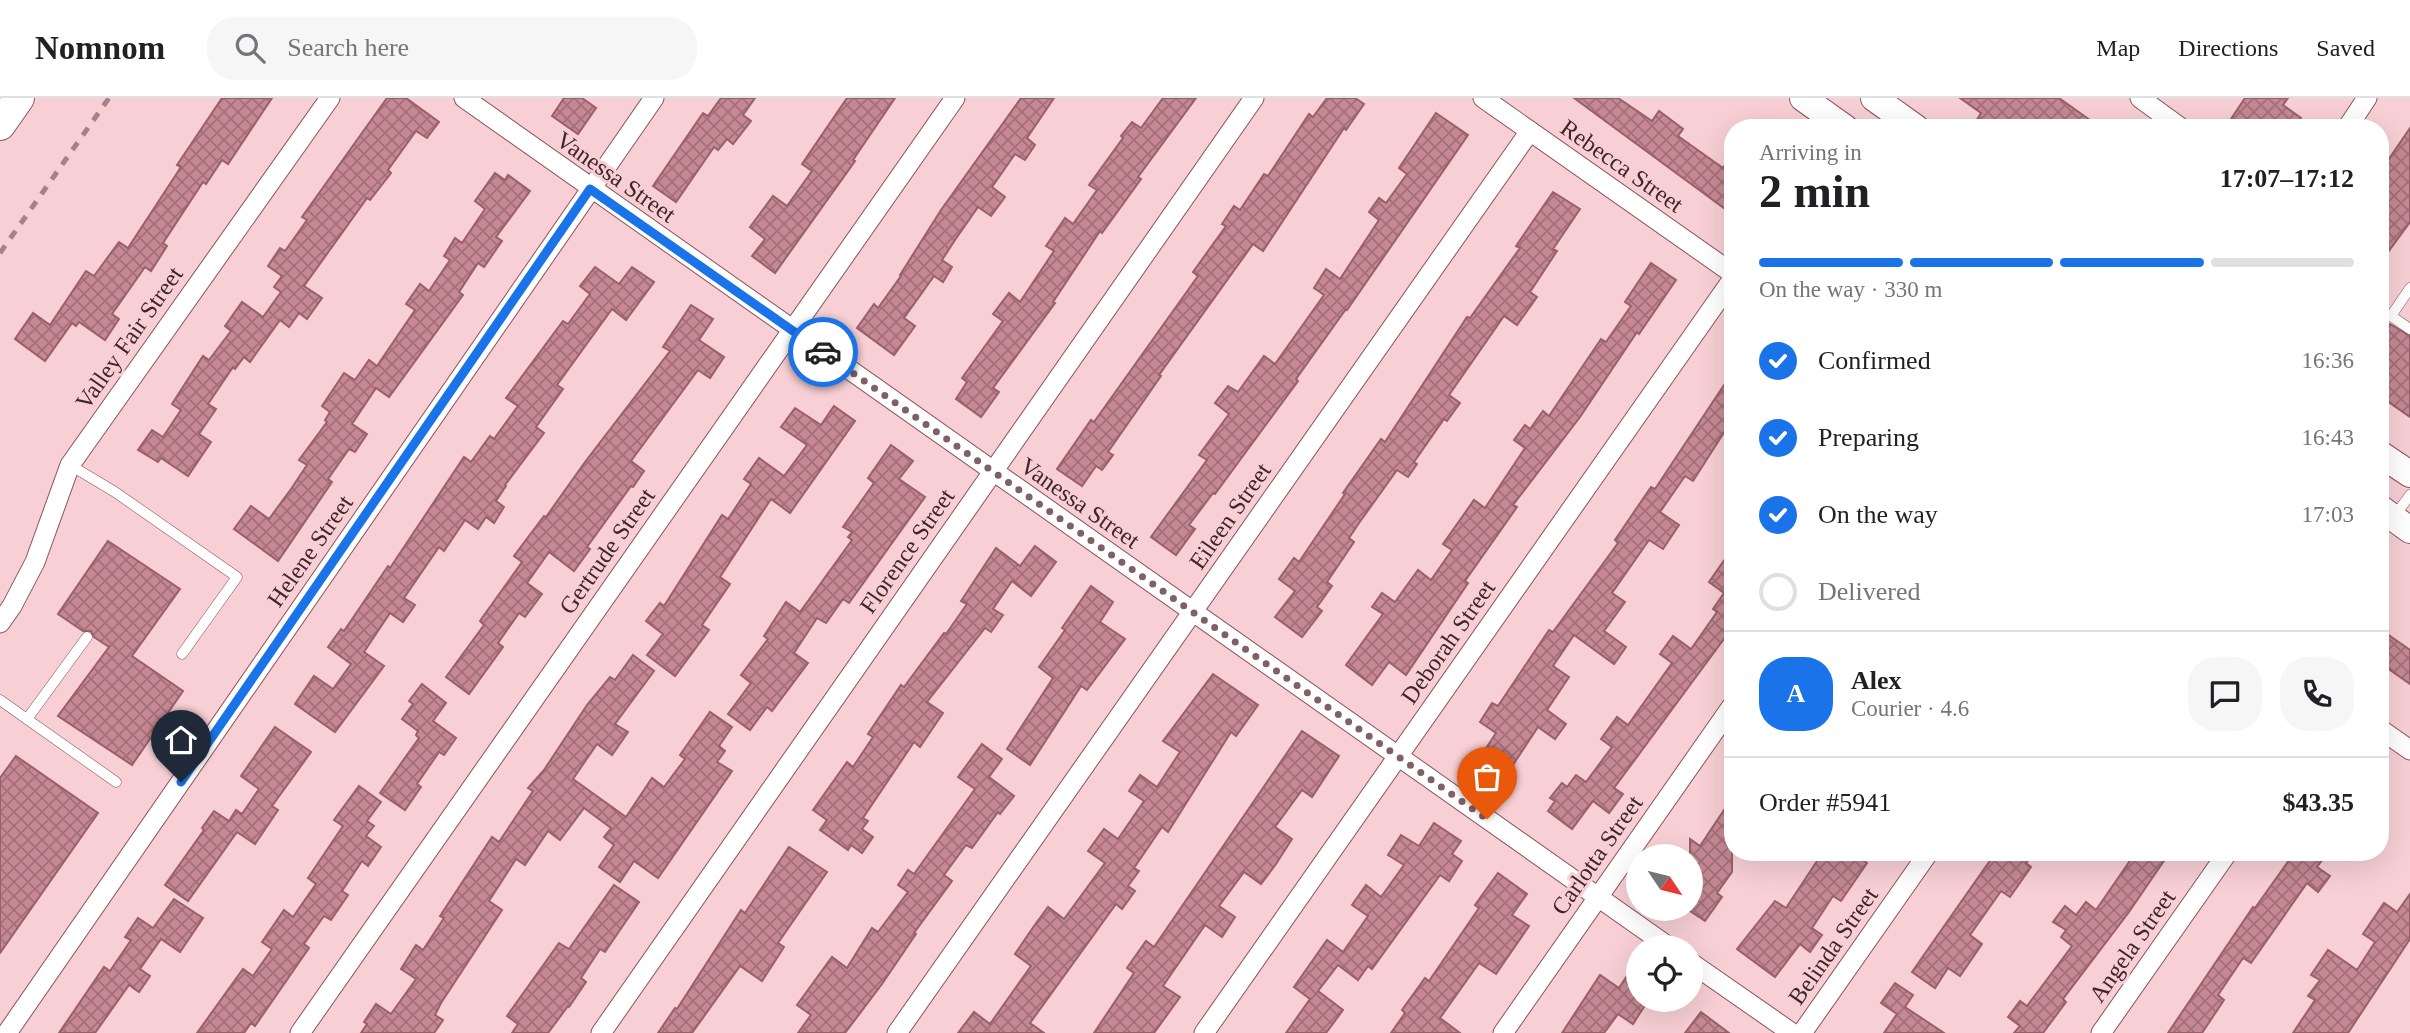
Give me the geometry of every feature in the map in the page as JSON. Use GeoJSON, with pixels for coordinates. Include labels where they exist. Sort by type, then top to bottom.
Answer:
{"type":"FeatureCollection","features":[{"type":"Feature","properties":{"kind":"main road"},"geometry":{"type":"LineString","coordinates":[[0,125],[19,98]]}},
{"type":"Feature","properties":{"kind":"main road"},"geometry":{"type":"LineString","coordinates":[[1803,98],[1832,119]]}},
{"type":"Feature","properties":{"kind":"main road"},"geometry":{"type":"LineString","coordinates":[[1874,98],[1903,119]]}},
{"type":"Feature","properties":{"kind":"main road"},"geometry":{"type":"LineString","coordinates":[[2389,460],[2410,474]]}},
{"type":"Feature","properties":{"kind":"street","name":"Valley Fair Street"},"geometry":{"type":"LineString","coordinates":[[0,623],[35,562],[70,465],[330,98]]}},
{"type":"Feature","properties":{"kind":"street","name":"Vanessa Street"},"geometry":{"type":"LineString","coordinates":[[464,98],[1652,935]]}},
{"type":"Feature","properties":{"kind":"street","name":"Helene Street"},"geometry":{"type":"LineString","coordinates":[[7,1033],[654,98]]}},
{"type":"Feature","properties":{"kind":"street","name":"Gertrude Street"},"geometry":{"type":"LineString","coordinates":[[300,1033],[955,98]]}},
{"type":"Feature","properties":{"kind":"street","name":"Florence Street"},"geometry":{"type":"LineString","coordinates":[[601,1033],[1254,98]]}},
{"type":"Feature","properties":{"kind":"street","name":"Rebecca Street"},"geometry":{"type":"LineString","coordinates":[[1483,98],[1724,267]]}},
{"type":"Feature","properties":{"kind":"street"},"geometry":{"type":"LineString","coordinates":[[2140,98],[2169,119]]}},
{"type":"Feature","properties":{"kind":"street"},"geometry":{"type":"LineString","coordinates":[[2353,119],[2367,98]]}},
{"type":"Feature","properties":{"kind":"street","name":"Eileen Street"},"geometry":{"type":"LineString","coordinates":[[897,1033],[1530,131]]}},
{"type":"Feature","properties":{"kind":"street","name":"Deborah Street"},"geometry":{"type":"LineString","coordinates":[[1204,1033],[1724,291]]}},
{"type":"Feature","properties":{"kind":"street","name":"Carlotta Street"},"geometry":{"type":"LineString","coordinates":[[1503,1033],[1724,717]]}},
{"type":"Feature","properties":{"kind":"street"},"geometry":{"type":"LineString","coordinates":[[2389,735],[2410,750]]}},
{"type":"Feature","properties":{"kind":"street","name":"Belinda Street"},"geometry":{"type":"LineString","coordinates":[[1802,1033],[1923,861]]}},
{"type":"Feature","properties":{"kind":"street","name":"Angela Street"},"geometry":{"type":"LineString","coordinates":[[2101,1033],[2222,861]]}},
{"type":"Feature","properties":{"kind":"street"},"geometry":{"type":"LineString","coordinates":[[1703,971],[1792,1033]]}},
{"type":"Feature","properties":{"kind":"lane"},"geometry":{"type":"LineString","coordinates":[[2410,288],[2391,316],[2410,329]]}},
{"type":"Feature","properties":{"kind":"lane"},"geometry":{"type":"LineString","coordinates":[[70,465],[115,492],[237,577],[182,654]]}},
{"type":"Feature","properties":{"kind":"lane"},"geometry":{"type":"LineString","coordinates":[[2395,518],[2410,495]]}},
{"type":"Feature","properties":{"kind":"lane"},"geometry":{"type":"LineString","coordinates":[[27,719],[87,637]]}},
{"type":"Feature","properties":{"kind":"lane"},"geometry":{"type":"LineString","coordinates":[[0,700],[116,782]]}},
{"type":"Feature","properties":{"kind":"building"},"geometry":{"type":"Polygon","coordinates":[[[222,98],[272,98],[228,164],[222,160],[206,184],[203,182],[163,243],[167,246],[151,271],[145,267],[112,314],[119,319],[105,340],[79,322],[76,326],[72,323],[45,361],[15,339],[33,313],[50,325],[86,271],[94,276],[119,242],[128,248],[181,167],[177,165],[222,98]]]}},
{"type":"Feature","properties":{"kind":"building"},"geometry":{"type":"Polygon","coordinates":[[[387,98],[406,98],[439,122],[427,138],[416,131],[388,170],[391,173],[370,200],[367,198],[304,286],[322,298],[307,319],[299,313],[289,327],[280,320],[250,362],[244,357],[235,369],[233,367],[208,404],[216,409],[199,434],[211,442],[188,476],[161,458],[158,462],[138,450],[152,430],[163,437],[181,410],[172,404],[203,356],[209,360],[231,331],[225,326],[242,302],[263,317],[281,292],[274,287],[282,276],[268,266],[280,248],[285,251],[307,220],[302,217],[387,98]]]}},
{"type":"Feature","properties":{"kind":"building"},"geometry":{"type":"Polygon","coordinates":[[[564,98],[582,98],[596,108],[578,134],[552,116],[564,98]]]}},
{"type":"Feature","properties":{"kind":"building"},"geometry":{"type":"Polygon","coordinates":[[[721,98],[755,98],[743,115],[751,121],[733,144],[727,139],[718,150],[714,147],[676,202],[653,186],[703,113],[708,116],[721,98]]]}},
{"type":"Feature","properties":{"kind":"building"},"geometry":{"type":"Polygon","coordinates":[[[847,98],[895,98],[853,160],[855,161],[775,273],[752,256],[765,239],[750,227],[773,196],[787,206],[812,171],[802,164],[847,98]]]}},
{"type":"Feature","properties":{"kind":"building"},"geometry":{"type":"Polygon","coordinates":[[[1021,98],[1054,98],[1027,138],[1035,145],[1025,160],[1015,154],[992,187],[1005,197],[991,216],[978,207],[955,240],[942,260],[952,267],[943,282],[934,276],[904,318],[915,326],[894,355],[857,328],[874,304],[878,308],[901,276],[941,210],[1021,98]]]}},
{"type":"Feature","properties":{"kind":"building"},"geometry":{"type":"Polygon","coordinates":[[[1163,98],[1196,98],[1138,177],[1141,179],[1102,233],[1100,231],[1053,302],[1055,303],[993,388],[999,392],[981,417],[956,399],[967,382],[962,378],[1003,321],[993,314],[1009,293],[1020,302],[1054,251],[1046,246],[1065,218],[1073,224],[1097,190],[1089,185],[1123,138],[1121,136],[1132,122],[1141,128],[1163,98]]]}},
{"type":"Feature","properties":{"kind":"building"},"geometry":{"type":"Polygon","coordinates":[[[1327,98],[1355,98],[1364,104],[1346,130],[1344,128],[1263,251],[1253,244],[1159,375],[1161,376],[1108,452],[1113,455],[1102,470],[1096,466],[1082,486],[1057,469],[1091,420],[1094,422],[1198,276],[1193,272],[1226,226],[1222,224],[1234,206],[1240,210],[1264,174],[1268,176],[1309,114],[1313,117],[1327,98]]]}},
{"type":"Feature","properties":{"kind":"building"},"geometry":{"type":"Polygon","coordinates":[[[1574,98],[1618,98],[1652,121],[1659,111],[1683,129],[1678,136],[1724,166],[1724,208],[1574,98]]]}},
{"type":"Feature","properties":{"kind":"building"},"geometry":{"type":"Polygon","coordinates":[[[1960,98],[2059,98],[2088,119],[1977,119],[1981,113],[1960,98]]]}},
{"type":"Feature","properties":{"kind":"building"},"geometry":{"type":"Polygon","coordinates":[[[2245,98],[2288,98],[2283,105],[2301,118],[2300,119],[2231,119],[2245,98]]]}},
{"type":"Feature","properties":{"kind":"building"},"geometry":{"type":"Polygon","coordinates":[[[1436,113],[1468,135],[1296,379],[1298,381],[1189,525],[1195,529],[1176,555],[1151,537],[1207,460],[1199,455],[1229,414],[1215,403],[1228,386],[1238,392],[1264,356],[1275,364],[1324,295],[1314,288],[1326,269],[1340,279],[1379,220],[1369,212],[1379,198],[1386,203],[1407,174],[1399,168],[1436,113]]]}},
{"type":"Feature","properties":{"kind":"building"},"geometry":{"type":"Polygon","coordinates":[[[2410,128],[2410,222],[2389,251],[2389,159],[2410,128]]]}},
{"type":"Feature","properties":{"kind":"building"},"geometry":{"type":"Polygon","coordinates":[[[495,173],[505,180],[508,175],[530,191],[496,237],[502,241],[484,267],[478,263],[459,292],[463,295],[389,397],[376,388],[352,424],[367,434],[355,452],[349,449],[328,479],[332,482],[278,561],[234,529],[251,506],[269,519],[291,489],[307,465],[299,460],[327,422],[325,420],[330,412],[322,406],[344,373],[355,380],[369,360],[377,366],[415,310],[406,304],[420,284],[429,291],[450,260],[444,256],[455,238],[462,243],[485,209],[475,201],[495,173]]]}},
{"type":"Feature","properties":{"kind":"building"},"geometry":{"type":"Polygon","coordinates":[[[1553,192],[1580,209],[1553,249],[1557,251],[1530,292],[1537,297],[1517,325],[1504,316],[1449,395],[1460,403],[1447,421],[1444,419],[1414,462],[1417,464],[1408,477],[1397,470],[1359,523],[1349,538],[1354,542],[1327,582],[1332,586],[1317,607],[1322,611],[1302,637],[1275,617],[1295,591],[1279,579],[1294,558],[1299,562],[1381,439],[1385,442],[1467,317],[1470,318],[1520,248],[1516,246],[1553,192]]]}},
{"type":"Feature","properties":{"kind":"building"},"geometry":{"type":"Polygon","coordinates":[[[1651,263],[1676,280],[1580,417],[1513,505],[1517,507],[1465,581],[1468,583],[1406,675],[1389,662],[1372,685],[1346,665],[1383,614],[1372,607],[1382,593],[1395,602],[1418,570],[1431,580],[1452,550],[1443,544],[1474,500],[1485,508],[1525,448],[1514,440],[1525,425],[1530,429],[1543,411],[1549,416],[1601,339],[1606,342],[1631,306],[1625,302],[1651,263]]]}},
{"type":"Feature","properties":{"kind":"building"},"geometry":{"type":"Polygon","coordinates":[[[595,267],[619,284],[632,267],[654,282],[626,320],[612,309],[557,385],[563,389],[536,427],[544,433],[496,501],[504,507],[494,523],[486,517],[478,529],[465,520],[444,551],[439,547],[404,598],[415,605],[403,622],[390,613],[364,652],[384,666],[335,732],[295,704],[314,676],[333,689],[351,664],[328,647],[341,629],[344,631],[388,566],[390,568],[464,457],[471,462],[490,436],[494,439],[518,406],[506,398],[563,321],[568,324],[590,294],[580,286],[595,267]]]}},
{"type":"Feature","properties":{"kind":"building"},"geometry":{"type":"Polygon","coordinates":[[[691,305],[713,319],[699,340],[724,357],[710,378],[698,370],[631,461],[644,471],[587,547],[590,549],[574,571],[549,552],[527,583],[542,594],[525,617],[519,613],[498,643],[503,647],[469,694],[446,677],[484,625],[480,621],[522,562],[514,556],[670,351],[663,347],[691,305]]]}},
{"type":"Feature","properties":{"kind":"building"},"geometry":{"type":"Polygon","coordinates":[[[2389,326],[2410,336],[2410,417],[2389,402],[2389,326]]]}},
{"type":"Feature","properties":{"kind":"building"},"geometry":{"type":"Polygon","coordinates":[[[1724,385],[1724,433],[1693,481],[1685,476],[1660,512],[1679,525],[1663,549],[1649,540],[1612,593],[1625,602],[1604,631],[1626,647],[1614,664],[1574,635],[1553,666],[1569,677],[1547,710],[1566,724],[1555,739],[1538,727],[1505,777],[1479,759],[1496,733],[1480,722],[1492,703],[1498,706],[1549,630],[1553,632],[1618,543],[1615,540],[1651,487],[1655,489],[1724,385]]]}},
{"type":"Feature","properties":{"kind":"building"},"geometry":{"type":"Polygon","coordinates":[[[834,406],[855,421],[790,513],[771,499],[720,577],[730,584],[702,625],[709,630],[675,676],[647,655],[663,634],[646,621],[660,603],[664,606],[722,515],[728,519],[751,484],[744,479],[759,458],[784,476],[807,445],[781,427],[795,408],[821,425],[834,406]]]}},
{"type":"Feature","properties":{"kind":"building"},"geometry":{"type":"Polygon","coordinates":[[[891,445],[913,461],[899,479],[925,497],[849,603],[843,599],[826,623],[817,618],[794,653],[808,663],[772,711],[767,707],[750,730],[728,714],[751,683],[741,675],[768,639],[764,636],[786,602],[800,612],[852,540],[848,537],[852,532],[843,527],[874,483],[868,478],[891,445]]]}},
{"type":"Feature","properties":{"kind":"building"},"geometry":{"type":"Polygon","coordinates":[[[108,541],[180,589],[132,656],[183,691],[132,765],[58,716],[109,647],[94,637],[91,631],[83,631],[58,614],[108,541]]]}},
{"type":"Feature","properties":{"kind":"building"},"geometry":{"type":"Polygon","coordinates":[[[1035,546],[1056,562],[1031,596],[1012,581],[993,609],[1003,615],[991,632],[985,628],[927,702],[943,713],[920,747],[914,742],[863,818],[868,821],[862,829],[873,837],[862,853],[851,845],[848,850],[820,830],[827,820],[813,810],[847,762],[853,767],[873,737],[868,734],[901,685],[904,687],[967,604],[961,601],[996,548],[1020,566],[1035,546]]]}},
{"type":"Feature","properties":{"kind":"building"},"geometry":{"type":"Polygon","coordinates":[[[1724,560],[1724,593],[1709,582],[1724,560]]]}},
{"type":"Feature","properties":{"kind":"building"},"geometry":{"type":"Polygon","coordinates":[[[1091,586],[1113,602],[1100,622],[1125,639],[1087,690],[1081,686],[1030,765],[1007,749],[1053,678],[1039,667],[1091,586]]]}},
{"type":"Feature","properties":{"kind":"building"},"geometry":{"type":"Polygon","coordinates":[[[1724,593],[1724,639],[1614,788],[1623,794],[1609,813],[1593,801],[1572,829],[1548,811],[1555,801],[1550,798],[1562,783],[1567,787],[1576,775],[1586,782],[1612,747],[1601,739],[1617,717],[1628,725],[1672,663],[1660,654],[1673,636],[1691,649],[1717,612],[1713,609],[1724,593]]]}},
{"type":"Feature","properties":{"kind":"building"},"geometry":{"type":"Polygon","coordinates":[[[2389,635],[2410,650],[2410,684],[2389,669],[2389,635]]]}},
{"type":"Feature","properties":{"kind":"building"},"geometry":{"type":"Polygon","coordinates":[[[633,655],[654,671],[615,724],[628,732],[612,755],[597,744],[573,779],[626,817],[652,778],[664,787],[685,759],[680,755],[710,712],[732,727],[719,746],[725,751],[717,762],[732,771],[658,878],[634,861],[620,882],[599,867],[614,845],[604,837],[611,828],[584,808],[560,840],[548,831],[525,865],[516,859],[489,901],[502,910],[441,1003],[435,1015],[443,1020],[434,1033],[361,1033],[367,1024],[364,1022],[376,1004],[391,1014],[416,979],[401,969],[416,945],[423,950],[444,918],[440,916],[492,837],[499,842],[533,791],[528,788],[544,770],[587,705],[610,677],[615,680],[633,655]]]}},
{"type":"Feature","properties":{"kind":"building"},"geometry":{"type":"Polygon","coordinates":[[[1213,674],[1258,705],[1236,736],[1231,732],[1168,832],[1162,827],[1134,868],[1139,871],[1128,886],[1135,891],[1122,909],[1116,904],[1030,1023],[1044,1033],[958,1033],[974,1012],[990,1024],[1031,966],[1015,954],[1034,926],[1048,907],[1064,919],[1105,863],[1088,851],[1104,829],[1118,839],[1144,801],[1129,791],[1140,775],[1157,787],[1180,752],[1163,741],[1213,674]]]}},
{"type":"Feature","properties":{"kind":"building"},"geometry":{"type":"Polygon","coordinates":[[[422,684],[446,703],[433,721],[456,738],[444,755],[439,752],[417,784],[421,787],[405,810],[380,793],[419,738],[416,735],[418,731],[402,719],[413,704],[409,701],[422,684]]]}},
{"type":"Feature","properties":{"kind":"building"},"geometry":{"type":"Polygon","coordinates":[[[275,727],[311,752],[272,806],[278,810],[255,844],[237,832],[188,901],[165,885],[204,830],[202,828],[214,811],[229,821],[236,810],[242,814],[259,789],[241,776],[275,727]]]}},
{"type":"Feature","properties":{"kind":"building"},"geometry":{"type":"Polygon","coordinates":[[[1302,731],[1339,756],[1312,797],[1302,790],[1275,827],[1292,839],[1276,864],[1261,884],[1244,872],[1219,906],[1235,917],[1222,937],[1205,925],[1163,986],[1180,997],[1154,1033],[1094,1033],[1134,973],[1127,968],[1146,941],[1154,947],[1302,731]]]}},
{"type":"Feature","properties":{"kind":"building"},"geometry":{"type":"Polygon","coordinates":[[[982,744],[1002,759],[989,777],[1014,796],[1000,814],[998,812],[972,848],[966,845],[944,875],[952,881],[845,1033],[798,1033],[811,1015],[797,1005],[832,957],[847,968],[872,928],[878,932],[908,892],[898,885],[908,870],[914,874],[975,789],[958,777],[982,744]]]}},
{"type":"Feature","properties":{"kind":"building"},"geometry":{"type":"Polygon","coordinates":[[[16,756],[98,813],[0,953],[0,778],[16,756]]]}},
{"type":"Feature","properties":{"kind":"building"},"geometry":{"type":"Polygon","coordinates":[[[359,786],[381,802],[367,821],[374,826],[366,836],[381,847],[368,866],[362,861],[342,891],[348,895],[331,920],[324,916],[304,944],[309,948],[255,1026],[251,1023],[244,1033],[197,1033],[243,969],[253,976],[272,949],[262,942],[284,910],[293,917],[316,884],[308,878],[343,826],[334,820],[359,786]]]}},
{"type":"Feature","properties":{"kind":"building"},"geometry":{"type":"Polygon","coordinates":[[[1724,810],[1724,861],[1732,861],[1732,872],[1717,893],[1722,897],[1705,921],[1701,844],[1724,810]]]}},
{"type":"Feature","properties":{"kind":"building"},"geometry":{"type":"Polygon","coordinates":[[[1434,823],[1461,841],[1452,854],[1462,861],[1449,881],[1440,875],[1372,969],[1368,966],[1358,980],[1338,965],[1318,991],[1343,1010],[1326,1033],[1286,1033],[1310,999],[1294,987],[1327,940],[1343,952],[1368,916],[1352,905],[1366,885],[1381,897],[1404,865],[1388,855],[1401,835],[1419,846],[1434,823]]]}},
{"type":"Feature","properties":{"kind":"building"},"geometry":{"type":"Polygon","coordinates":[[[789,847],[827,872],[778,943],[784,947],[762,981],[740,966],[692,1033],[658,1033],[675,1008],[677,1009],[741,910],[745,913],[789,847]]]}},
{"type":"Feature","properties":{"kind":"building"},"geometry":{"type":"Polygon","coordinates":[[[1817,861],[1867,863],[1841,901],[1833,896],[1812,928],[1822,935],[1810,952],[1800,944],[1775,977],[1737,949],[1775,901],[1786,908],[1817,861]]]}},
{"type":"Feature","properties":{"kind":"building"},"geometry":{"type":"Polygon","coordinates":[[[1990,861],[2028,861],[2026,863],[2031,867],[2010,897],[2001,891],[1970,935],[1982,944],[1960,976],[1948,968],[1935,988],[1912,972],[1990,861]]]}},
{"type":"Feature","properties":{"kind":"building"},"geometry":{"type":"Polygon","coordinates":[[[2130,861],[2164,861],[2063,999],[2066,1002],[2043,1033],[2014,1033],[2020,1026],[2008,1017],[2020,1001],[2027,1006],[2072,946],[2061,937],[2066,930],[2053,922],[2065,906],[2076,915],[2086,902],[2096,910],[2130,861]]]}},
{"type":"Feature","properties":{"kind":"building"},"geometry":{"type":"Polygon","coordinates":[[[2289,861],[2321,861],[2317,867],[2330,876],[2318,892],[2307,883],[2251,963],[2243,958],[2218,995],[2224,1000],[2202,1033],[2168,1033],[2253,907],[2255,908],[2289,861]]]}},
{"type":"Feature","properties":{"kind":"building"},"geometry":{"type":"Polygon","coordinates":[[[1498,873],[1527,894],[1512,915],[1529,926],[1496,974],[1479,963],[1440,1018],[1460,1033],[1391,1033],[1405,1013],[1402,1010],[1425,978],[1429,981],[1479,908],[1475,905],[1498,873]]]}},
{"type":"Feature","properties":{"kind":"building"},"geometry":{"type":"Polygon","coordinates":[[[614,885],[639,902],[605,952],[600,949],[581,978],[586,982],[569,1007],[548,1033],[512,1033],[518,1024],[507,1016],[559,943],[569,949],[614,885]]]}},
{"type":"Feature","properties":{"kind":"building"},"geometry":{"type":"Polygon","coordinates":[[[2410,894],[2410,939],[2348,1033],[2293,1033],[2315,1000],[2308,996],[2320,980],[2311,975],[2328,950],[2357,970],[2375,942],[2363,934],[2384,903],[2397,912],[2410,894]]]}},
{"type":"Feature","properties":{"kind":"building"},"geometry":{"type":"Polygon","coordinates":[[[174,899],[203,918],[180,952],[161,939],[140,969],[150,976],[139,992],[129,985],[95,1033],[59,1033],[104,967],[110,971],[131,940],[125,937],[138,918],[153,928],[174,899]]]}},
{"type":"Feature","properties":{"kind":"building"},"geometry":{"type":"Polygon","coordinates":[[[1600,975],[1619,988],[1626,977],[1626,1012],[1641,1012],[1633,1024],[1618,1014],[1604,1033],[1562,1033],[1600,975]]]}},
{"type":"Feature","properties":{"kind":"building"},"geometry":{"type":"Polygon","coordinates":[[[1895,983],[1913,995],[1905,1007],[1944,1033],[1884,1033],[1897,1014],[1881,1003],[1895,983]]]}},
{"type":"Feature","properties":{"kind":"building"},"geometry":{"type":"Polygon","coordinates":[[[1701,1012],[1729,1033],[1685,1033],[1701,1012]]]}},
{"type":"Feature","properties":{"kind":"railway"},"geometry":{"type":"LineString","coordinates":[[0,253],[109,98]]}},
{"type":"Feature","properties":{"kind":"way so far"},"geometry":{"type":"LineString","coordinates":[[823,352],[1487,819]]}},
{"type":"Feature","properties":{"kind":"route"},"geometry":{"type":"LineString","coordinates":[[181,782],[590,189],[823,352]]}}]}
